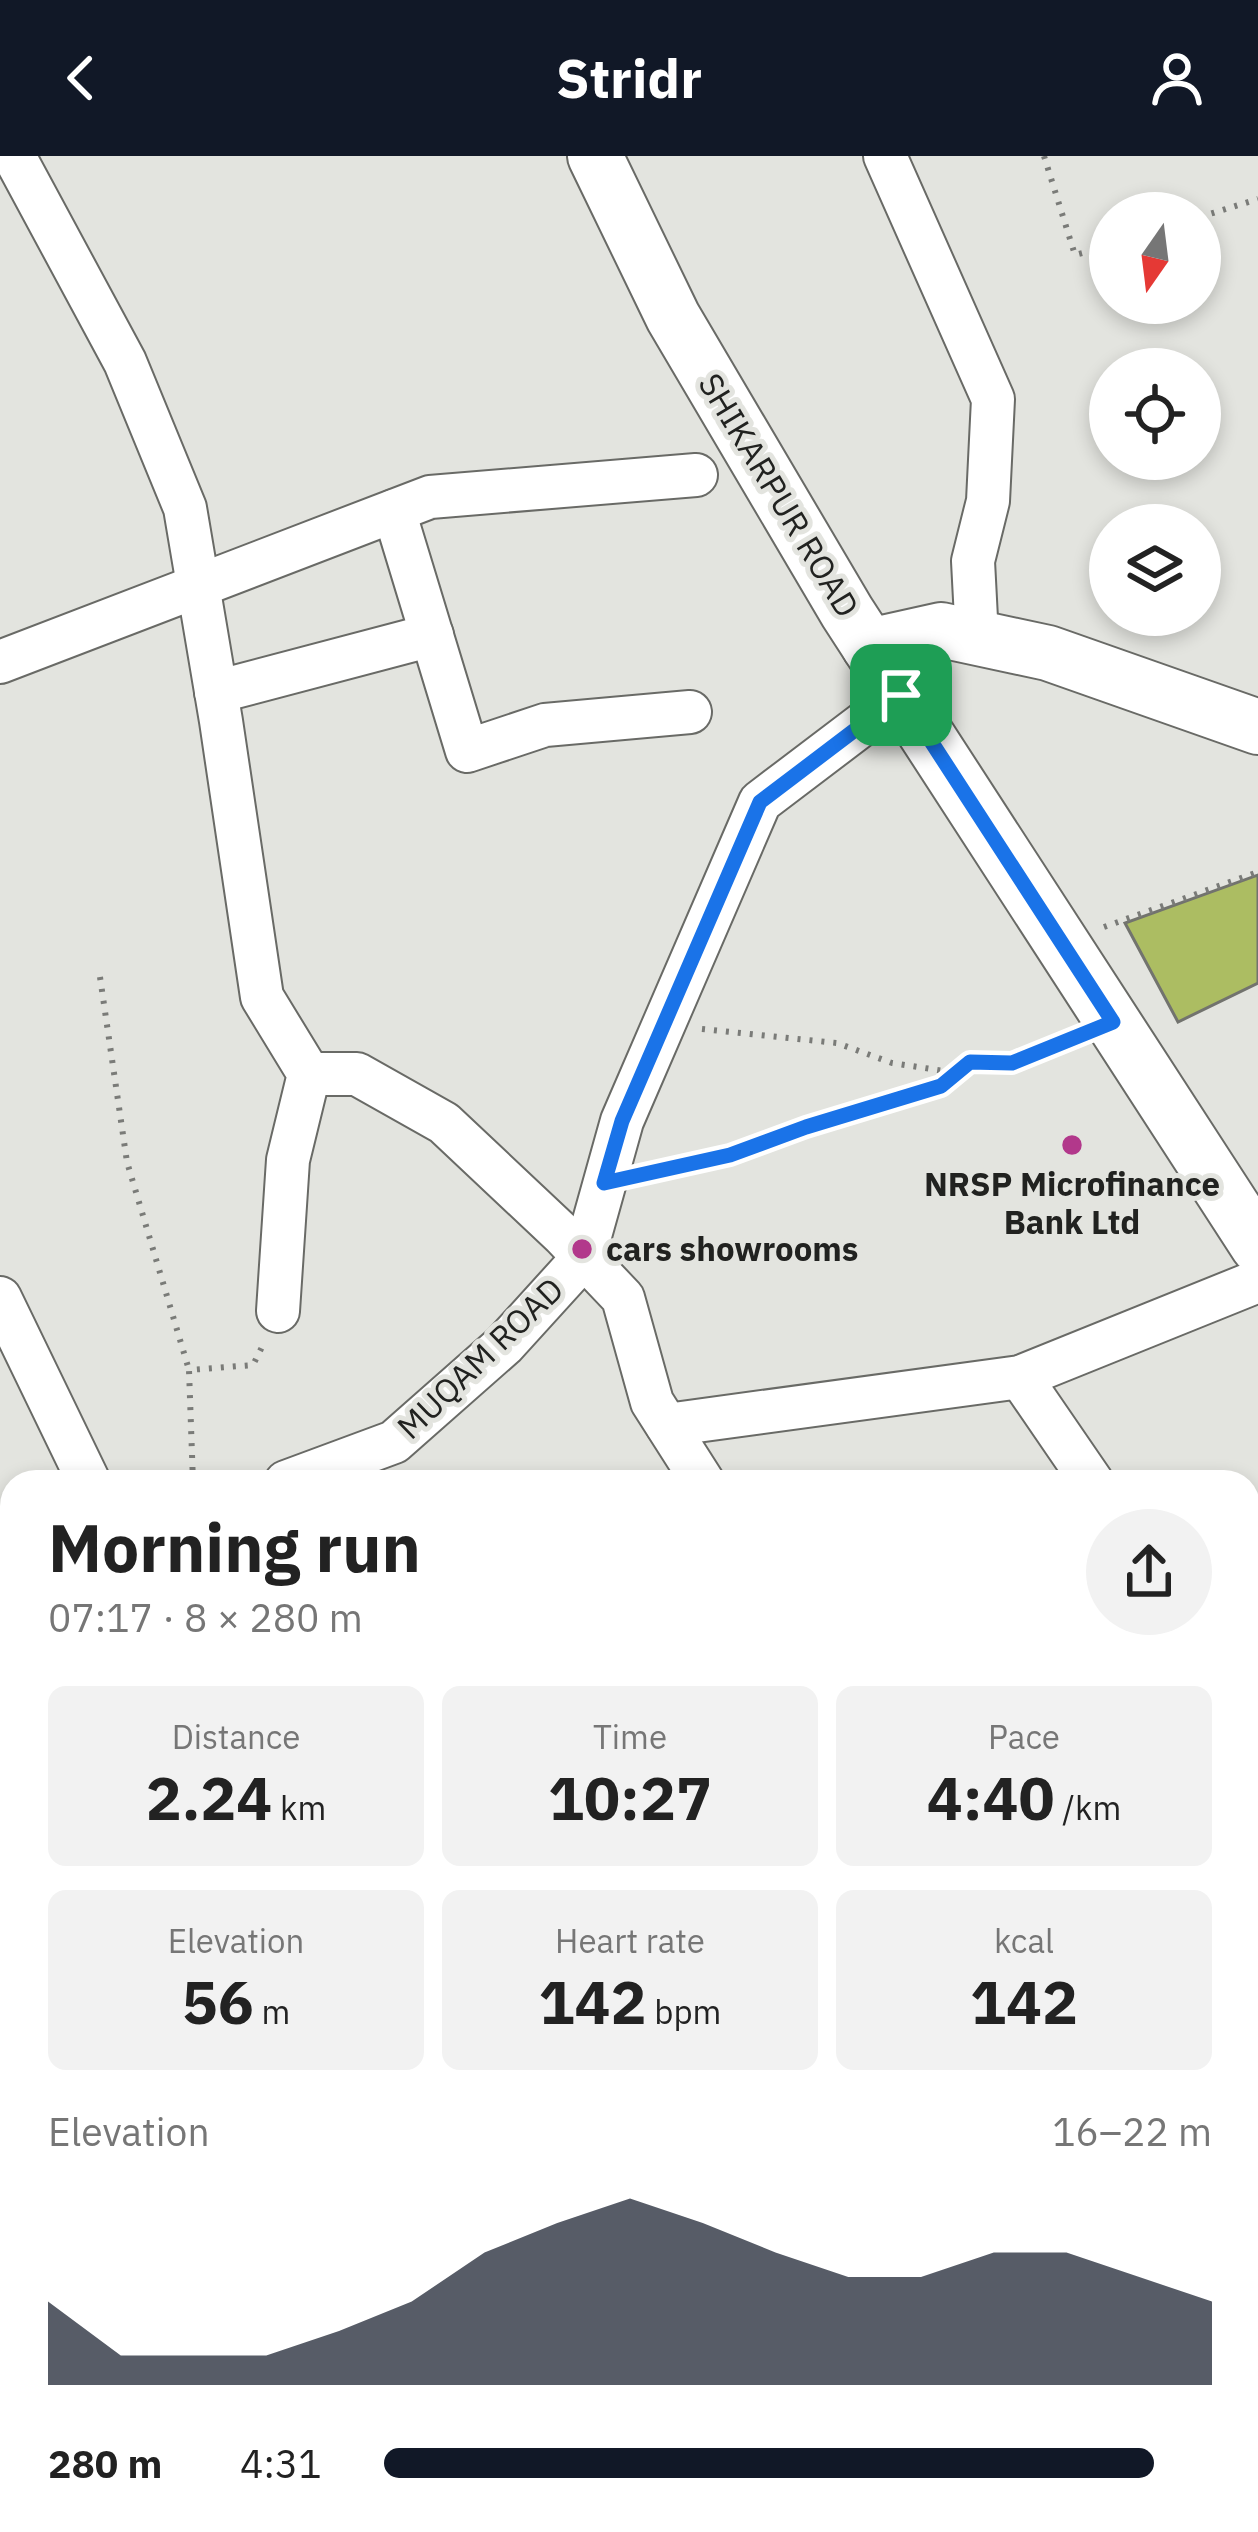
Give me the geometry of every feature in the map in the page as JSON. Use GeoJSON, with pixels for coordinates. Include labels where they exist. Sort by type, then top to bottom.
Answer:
{"type":"FeatureCollection","features":[{"type":"Feature","properties":{"kind":"street"},"geometry":{"type":"LineString","coordinates":[[14,156],[125,362],[185,508],[262,997],[309,1074],[288,1160],[278,1311]]}},
{"type":"Feature","properties":{"kind":"street","name":"SHIKARPUR ROAD"},"geometry":{"type":"LineString","coordinates":[[595,156],[673,316],[869,646],[1258,1246]]}},
{"type":"Feature","properties":{"kind":"street"},"geometry":{"type":"LineString","coordinates":[[885,156],[994,399],[988,501],[973,561],[977,638]]}},
{"type":"Feature","properties":{"kind":"street"},"geometry":{"type":"LineString","coordinates":[[0,662],[430,497],[696,475]]}},
{"type":"Feature","properties":{"kind":"street"},"geometry":{"type":"LineString","coordinates":[[394,511],[467,751],[545,724],[691,712]]}},
{"type":"Feature","properties":{"kind":"street"},"geometry":{"type":"LineString","coordinates":[[869,646],[941,630],[1048,653],[1258,727]]}},
{"type":"Feature","properties":{"kind":"street"},"geometry":{"type":"LineString","coordinates":[[216,692],[432,635]]}},
{"type":"Feature","properties":{"kind":"street","name":"MUQAM ROAD"},"geometry":{"type":"LineString","coordinates":[[318,1470],[394,1442],[504,1345],[584,1257],[622,1121],[760,802],[901,695]]}},
{"type":"Feature","properties":{"kind":"street"},"geometry":{"type":"LineString","coordinates":[[309,1074],[357,1074],[444,1124],[584,1257],[622,1298],[652,1402],[695,1470]]}},
{"type":"Feature","properties":{"kind":"street"},"geometry":{"type":"LineString","coordinates":[[667,1425],[1020,1377],[1258,1281]]}},
{"type":"Feature","properties":{"kind":"street"},"geometry":{"type":"LineString","coordinates":[[0,1298],[83,1470]]}},
{"type":"Feature","properties":{"kind":"street"},"geometry":{"type":"LineString","coordinates":[[1020,1377],[1084,1470]]}},
{"type":"Feature","properties":{"kind":"path"},"geometry":{"type":"LineString","coordinates":[[1044,156],[1075,255],[1089,251]]}},
{"type":"Feature","properties":{"kind":"path"},"geometry":{"type":"LineString","coordinates":[[1221,211],[1258,199]]}},
{"type":"Feature","properties":{"kind":"path"},"geometry":{"type":"LineString","coordinates":[[1104,927],[1258,872]]}},
{"type":"Feature","properties":{"kind":"path"},"geometry":{"type":"LineString","coordinates":[[100,977],[127,1162],[189,1370],[193,1470]]}},
{"type":"Feature","properties":{"kind":"path"},"geometry":{"type":"LineString","coordinates":[[665,1021],[699,1029],[837,1043],[892,1063],[957,1073]]}},
{"type":"Feature","properties":{"kind":"path"},"geometry":{"type":"LineString","coordinates":[[604,1183],[730,1155],[941,1086],[970,1062],[1012,1063],[1113,1022]]}},
{"type":"Feature","properties":{"kind":"path"},"geometry":{"type":"LineString","coordinates":[[189,1370],[254,1365],[278,1311]]}},
{"type":"Feature","properties":{"kind":"building"},"geometry":{"type":"Polygon","coordinates":[[[1258,875],[1258,983],[1178,1022],[1125,923],[1258,875]]]}},
{"type":"Feature","properties":{"kind":"place","name":"NRSP Microfinance Bank Ltd"},"geometry":{"type":"Point","coordinates":[1072,1145]}},
{"type":"Feature","properties":{"kind":"place","name":"cars showrooms"},"geometry":{"type":"Point","coordinates":[582,1249]}},
{"type":"Feature","properties":{"kind":"route"},"geometry":{"type":"LineString","coordinates":[[901,695],[1113,1022],[1012,1063],[970,1062],[941,1086],[730,1155],[604,1183],[622,1121],[760,802],[901,695]]}}]}
